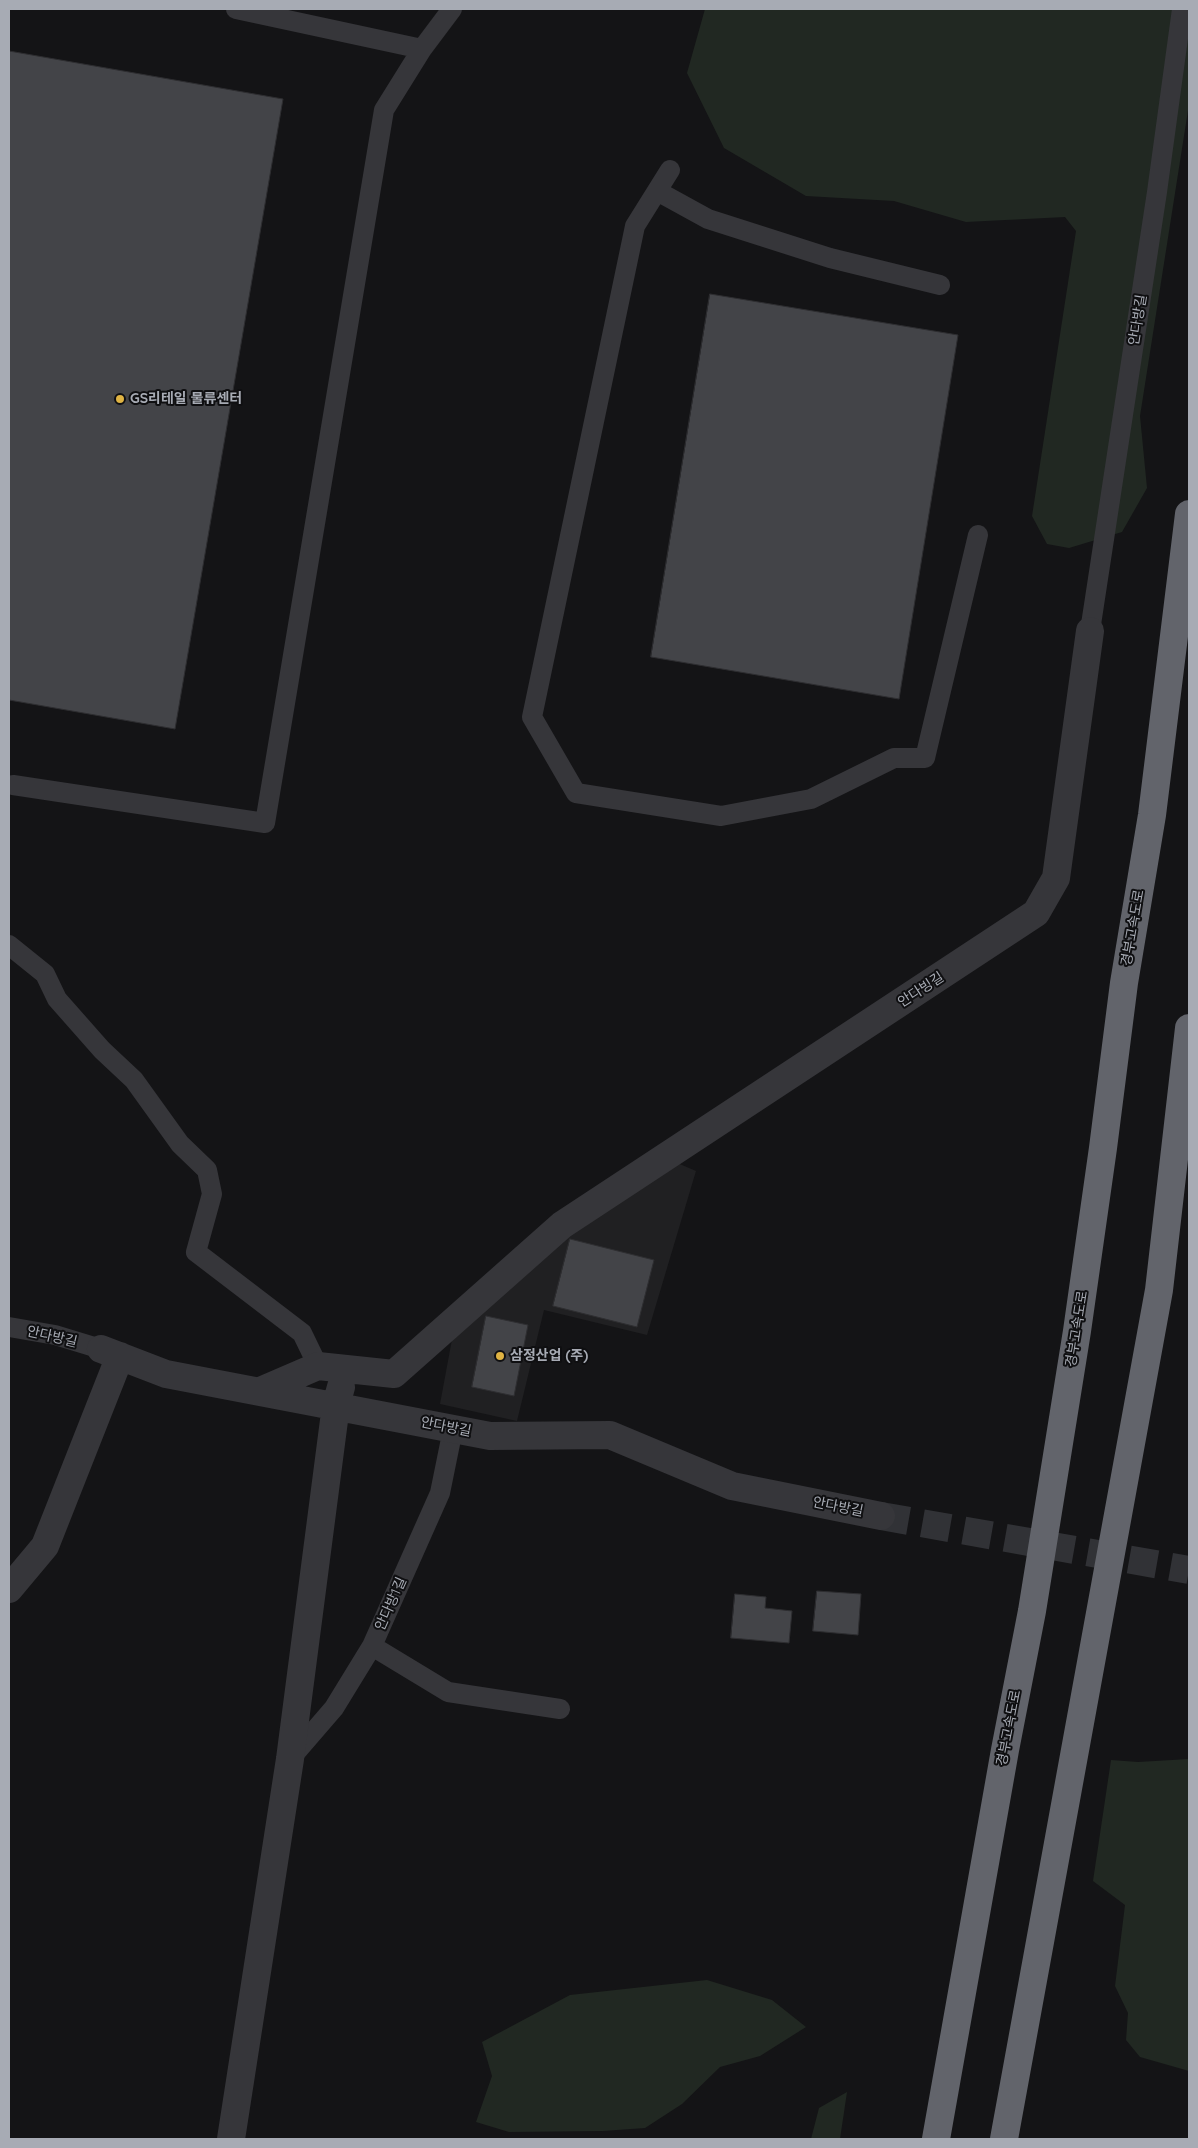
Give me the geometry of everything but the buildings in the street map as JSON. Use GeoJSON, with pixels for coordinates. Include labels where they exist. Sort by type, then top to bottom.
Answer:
{"type":"FeatureCollection","features":[{"type":"Feature","properties":{"kind":"highway","name":"경부고속도로"},"geometry":{"type":"LineString","coordinates":[[936,2139],[1005,1750],[1032,1612],[1077,1331],[1124,983],[1152,815],[1189,514]]}},
{"type":"Feature","properties":{"kind":"highway"},"geometry":{"type":"LineString","coordinates":[[1004,2139],[1159,1290],[1189,1028]]}},
{"type":"Feature","properties":{"kind":"street","name":"안다빙길"},"geometry":{"type":"LineString","coordinates":[[394,1374],[562,1225],[1036,913],[1056,878],[1090,631]]}},
{"type":"Feature","properties":{"kind":"street"},"geometry":{"type":"LineString","coordinates":[[9,1590],[45,1546],[110,1353]]}},
{"type":"Feature","properties":{"kind":"street","name":"안다방길"},"geometry":{"type":"LineString","coordinates":[[110,1353],[166,1374],[336,1405],[490,1436],[610,1435],[732,1486],[881,1516]]}},
{"type":"Feature","properties":{"kind":"street"},"geometry":{"type":"LineString","coordinates":[[260,1391],[318,1366],[394,1374],[396,1417]]}},
{"type":"Feature","properties":{"kind":"street"},"geometry":{"type":"LineString","coordinates":[[231,2139],[290,1759],[336,1405],[346,1369]]}},
{"type":"Feature","properties":{"kind":"lane"},"geometry":{"type":"LineString","coordinates":[[236,9],[422,50]]}},
{"type":"Feature","properties":{"kind":"lane"},"geometry":{"type":"LineString","coordinates":[[13,785],[265,823],[384,110],[422,50],[452,9]]}},
{"type":"Feature","properties":{"kind":"lane","name":"안다방길"},"geometry":{"type":"LineString","coordinates":[[1090,631],[1157,192],[1182,9]]}},
{"type":"Feature","properties":{"kind":"lane"},"geometry":{"type":"LineString","coordinates":[[670,170],[635,226],[532,717],[576,793],[721,816],[811,799],[894,758],[925,758],[978,535]]}},
{"type":"Feature","properties":{"kind":"lane"},"geometry":{"type":"LineString","coordinates":[[657,191],[708,219],[830,258],[940,286]]}},
{"type":"Feature","properties":{"kind":"lane"},"geometry":{"type":"LineString","coordinates":[[9,945],[44,974],[57,999],[102,1050],[134,1080],[180,1144],[207,1170],[212,1194],[196,1252],[302,1333],[318,1366]]}},
{"type":"Feature","properties":{"kind":"lane","name":"안다방길"},"geometry":{"type":"LineString","coordinates":[[9,1328],[56,1335],[110,1353]]}},
{"type":"Feature","properties":{"kind":"lane","name":"안다방1길"},"geometry":{"type":"LineString","coordinates":[[290,1759],[334,1708],[372,1646],[440,1493],[453,1429]]}},
{"type":"Feature","properties":{"kind":"lane"},"geometry":{"type":"LineString","coordinates":[[372,1646],[448,1692],[560,1709]]}},
{"type":"Feature","properties":{"kind":"shaded area"},"geometry":{"type":"Polygon","coordinates":[[[705,9],[1189,9],[1189,104],[1140,416],[1147,488],[1122,532],[1069,548],[1047,544],[1032,516],[1076,231],[1065,217],[966,222],[894,201],[806,196],[724,148],[687,73],[705,9]]]}},
{"type":"Feature","properties":{"kind":"shaded area"},"geometry":{"type":"Polygon","coordinates":[[[675,1162],[696,1171],[647,1335],[544,1310],[517,1421],[440,1404],[453,1334],[566,1227],[675,1162]]]}},
{"type":"Feature","properties":{"kind":"shaded area"},"geometry":{"type":"Polygon","coordinates":[[[1189,1759],[1189,2071],[1140,2057],[1126,2040],[1128,2013],[1115,1986],[1125,1905],[1093,1881],[1111,1760],[1138,1762],[1189,1759]]]}},
{"type":"Feature","properties":{"kind":"shaded area"},"geometry":{"type":"Polygon","coordinates":[[[707,1980],[772,2000],[806,2027],[760,2056],[720,2067],[682,2104],[645,2128],[603,2131],[509,2132],[476,2122],[492,2076],[482,2042],[570,1995],[707,1980]]]}},
{"type":"Feature","properties":{"kind":"shaded area"},"geometry":{"type":"Polygon","coordinates":[[[847,2092],[840,2139],[811,2139],[819,2108],[847,2092]]]}},
{"type":"Feature","properties":{"kind":"tunnel"},"geometry":{"type":"LineString","coordinates":[[881,1516],[1189,1570]]}},
{"type":"Feature","properties":{"kind":"place","name":"GS리테일 물류센터"},"geometry":{"type":"Point","coordinates":[120,399]}},
{"type":"Feature","properties":{"kind":"place","name":"삼정산업 (주)"},"geometry":{"type":"Point","coordinates":[500,1356]}}]}
